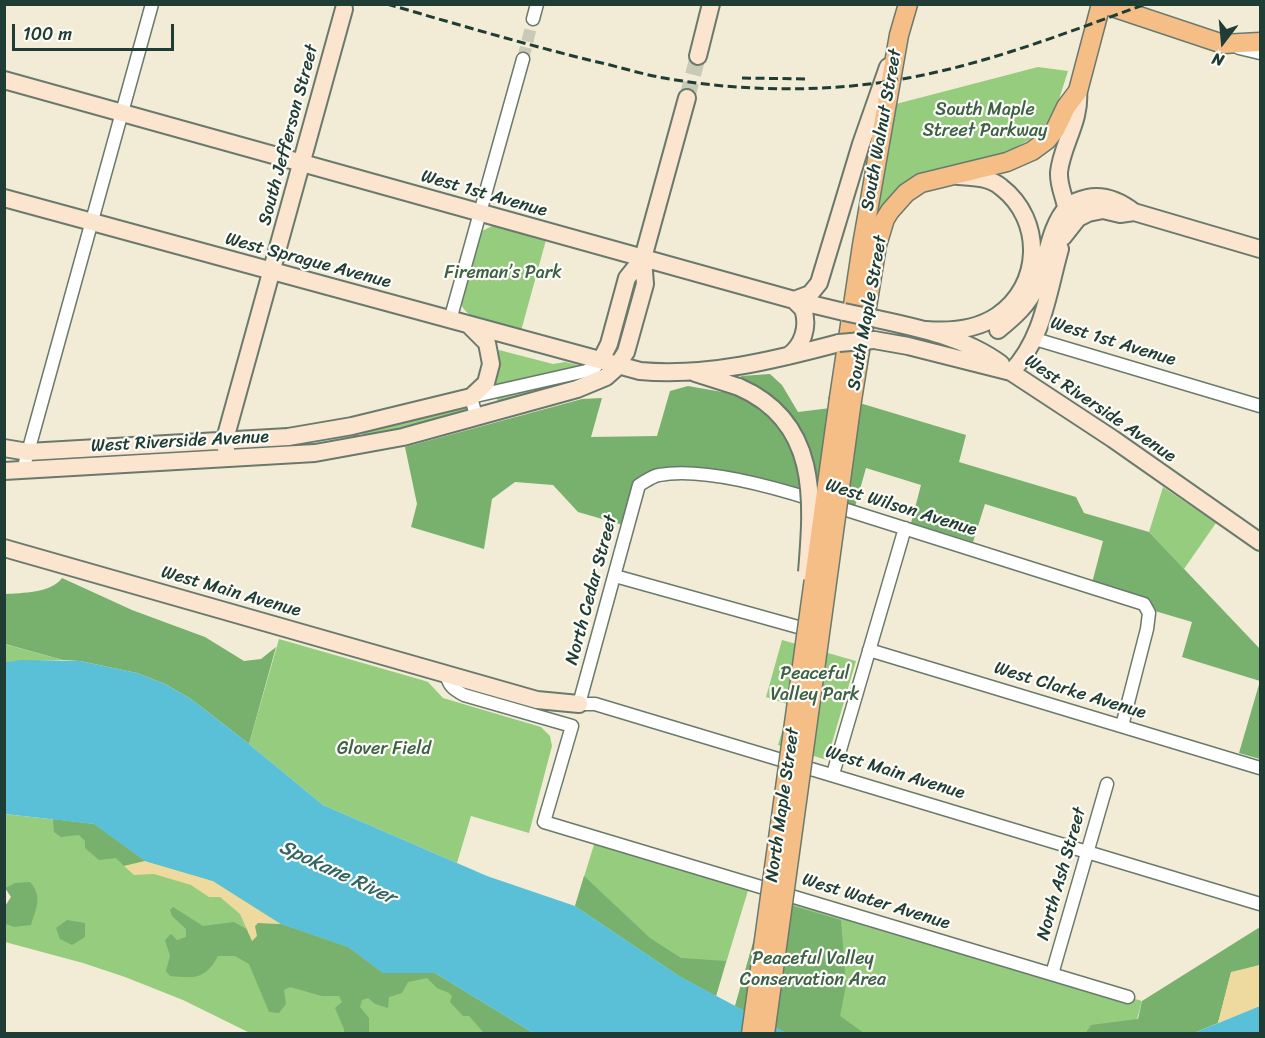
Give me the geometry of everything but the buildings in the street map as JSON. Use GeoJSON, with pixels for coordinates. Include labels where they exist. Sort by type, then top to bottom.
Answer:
{"type":"FeatureCollection","features":[{"type":"Feature","properties":{"kind":"main road","name":"South Walnut Street"},"geometry":{"type":"LineString","coordinates":[[846,399],[862,245],[899,35],[908,4]]}},
{"type":"Feature","properties":{"kind":"main road"},"geometry":{"type":"LineString","coordinates":[[1102,4],[1223,44],[1260,42]]}},
{"type":"Feature","properties":{"kind":"main road","name":"South Maple Street"},"geometry":{"type":"LineString","coordinates":[[846,399],[877,245],[885,219],[899,199],[913,187],[945,176],[1006,162],[1032,151],[1051,135],[1065,108],[1078,91],[1102,4]]}},
{"type":"Feature","properties":{"kind":"main road","name":"North Maple Street"},"geometry":{"type":"LineString","coordinates":[[751,1034],[794,723],[846,399]]}},
{"type":"Feature","properties":{"kind":"main road","name":"North Maple Street"},"geometry":{"type":"LineString","coordinates":[[765,1034],[846,399]]}},
{"type":"Feature","properties":{"kind":"street"},"geometry":{"type":"LineString","coordinates":[[23,470],[152,4]]}},
{"type":"Feature","properties":{"kind":"street"},"geometry":{"type":"LineString","coordinates":[[533,18],[537,4]]}},
{"type":"Feature","properties":{"kind":"street"},"geometry":{"type":"LineString","coordinates":[[698,56],[711,4]]}},
{"type":"Feature","properties":{"kind":"street","name":"South Jefferson Street"},"geometry":{"type":"LineString","coordinates":[[226,459],[225,439],[344,9]]}},
{"type":"Feature","properties":{"kind":"street"},"geometry":{"type":"LineString","coordinates":[[788,356],[799,346],[806,326],[803,309],[794,300],[810,294],[819,283],[861,144],[899,35]]}},
{"type":"Feature","properties":{"kind":"street"},"geometry":{"type":"LineString","coordinates":[[1223,44],[1260,53]]}},
{"type":"Feature","properties":{"kind":"street"},"geometry":{"type":"LineString","coordinates":[[450,320],[523,59]]}},
{"type":"Feature","properties":{"kind":"street","name":"West 1st Avenue"},"geometry":{"type":"LineString","coordinates":[[4,80],[794,300],[926,330],[992,357],[1011,372]]}},
{"type":"Feature","properties":{"kind":"street","name":"South Maple Street"},"geometry":{"type":"LineString","coordinates":[[1011,372],[1021,362],[1035,339],[1064,237],[1066,208],[1059,186],[1059,171],[1077,114],[1078,91]]}},
{"type":"Feature","properties":{"kind":"street"},"geometry":{"type":"LineString","coordinates":[[618,365],[629,343],[645,284],[643,258],[687,98]]}},
{"type":"Feature","properties":{"kind":"street"},"geometry":{"type":"LineString","coordinates":[[926,330],[966,329],[998,316],[1018,297],[1033,254],[1031,229],[1024,213],[1000,186],[980,178],[945,176]]}},
{"type":"Feature","properties":{"kind":"street"},"geometry":{"type":"LineString","coordinates":[[998,330],[1018,313],[1037,286],[1055,231],[1066,208],[1074,202],[1094,196],[1123,203],[1134,212],[1260,249]]}},
{"type":"Feature","properties":{"kind":"street","name":"West Sprague Avenue"},"geometry":{"type":"LineString","coordinates":[[4,198],[601,360]]}},
{"type":"Feature","properties":{"kind":"street"},"geometry":{"type":"LineString","coordinates":[[1064,237],[1078,218],[1088,213],[1103,210],[1120,214],[1134,212]]}},
{"type":"Feature","properties":{"kind":"street"},"geometry":{"type":"LineString","coordinates":[[601,360],[609,344],[627,278],[643,258]]}},
{"type":"Feature","properties":{"kind":"street"},"geometry":{"type":"LineString","coordinates":[[470,325],[487,344],[491,364],[486,383],[471,397],[476,416]]}},
{"type":"Feature","properties":{"kind":"street","name":"West 1st Avenue"},"geometry":{"type":"LineString","coordinates":[[954,340],[967,340],[998,330],[1022,330],[1035,339],[1260,406]]}},
{"type":"Feature","properties":{"kind":"street","name":"West Riverside Avenue"},"geometry":{"type":"LineString","coordinates":[[4,448],[28,452],[288,437],[352,426],[586,371],[595,367],[601,360],[640,371],[664,373],[768,362],[839,343],[874,340],[908,346],[1011,372],[1113,439],[1260,542]]}},
{"type":"Feature","properties":{"kind":"street","name":"West Riverside Avenue"},"geometry":{"type":"LineString","coordinates":[[4,471],[315,453],[356,446],[403,437],[583,387],[606,377],[618,365]]}},
{"type":"Feature","properties":{"kind":"street"},"geometry":{"type":"LineString","coordinates":[[688,371],[739,387],[772,406],[787,423],[802,450],[809,483],[809,547],[794,723]]}},
{"type":"Feature","properties":{"kind":"street"},"geometry":{"type":"LineString","coordinates":[[352,426],[356,446]]}},
{"type":"Feature","properties":{"kind":"street","name":"West Wilson Avenue"},"geometry":{"type":"LineString","coordinates":[[639,486],[657,475],[693,473],[774,487],[1144,604],[1149,616],[1143,649],[1122,726]]}},
{"type":"Feature","properties":{"kind":"street","name":"North Cedar Street"},"geometry":{"type":"LineString","coordinates":[[579,704],[639,486]]}},
{"type":"Feature","properties":{"kind":"street"},"geometry":{"type":"LineString","coordinates":[[833,774],[905,528]]}},
{"type":"Feature","properties":{"kind":"street","name":"West Main Avenue"},"geometry":{"type":"LineString","coordinates":[[4,548],[537,700],[595,704],[1260,904]]}},
{"type":"Feature","properties":{"kind":"street"},"geometry":{"type":"LineString","coordinates":[[615,576],[798,627]]}},
{"type":"Feature","properties":{"kind":"street","name":"West Clarke Avenue"},"geometry":{"type":"LineString","coordinates":[[869,650],[1260,768]]}},
{"type":"Feature","properties":{"kind":"street","name":"West Water Avenue"},"geometry":{"type":"LineString","coordinates":[[446,674],[453,689],[464,695],[572,726],[544,822],[1128,997]]}},
{"type":"Feature","properties":{"kind":"street","name":"North Ash Street"},"geometry":{"type":"LineString","coordinates":[[1052,974],[1107,784]]}},
{"type":"Feature","properties":{"kind":"green space","name":"South Maple Street Parkway"},"geometry":{"type":"Polygon","coordinates":[[[1038,67],[1068,71],[1056,109],[1043,132],[1002,155],[917,175],[891,196],[876,221],[873,219],[892,105],[1038,67]]]}},
{"type":"Feature","properties":{"kind":"green space","name":"Fireman’s Park"},"geometry":{"type":"Polygon","coordinates":[[[492,226],[546,240],[521,331],[479,320],[471,316],[461,304],[479,236],[482,231],[492,226]]]}},
{"type":"Feature","properties":{"kind":"green space"},"geometry":{"type":"Polygon","coordinates":[[[499,350],[553,364],[565,362],[601,370],[602,373],[499,404],[492,386],[499,370],[497,353],[499,350]]]}},
{"type":"Feature","properties":{"kind":"green space"},"geometry":{"type":"Polygon","coordinates":[[[770,374],[782,385],[798,412],[863,404],[966,435],[959,462],[1076,497],[1084,513],[1149,532],[1260,649],[1260,681],[1182,657],[1192,622],[1155,611],[1148,599],[1092,583],[1103,541],[985,504],[973,542],[911,523],[921,485],[866,468],[855,507],[692,470],[637,483],[623,525],[578,512],[553,485],[515,482],[492,499],[484,549],[411,527],[417,504],[405,447],[582,399],[602,398],[591,437],[657,436],[670,391],[688,386],[734,394],[741,376],[770,374]]]}},
{"type":"Feature","properties":{"kind":"green space"},"geometry":{"type":"Polygon","coordinates":[[[478,403],[479,408],[368,439],[363,435],[363,431],[478,403]]]}},
{"type":"Feature","properties":{"kind":"green space"},"geometry":{"type":"Polygon","coordinates":[[[1163,487],[1216,523],[1184,569],[1149,532],[1163,487]]]}},
{"type":"Feature","properties":{"kind":"green space"},"geometry":{"type":"Polygon","coordinates":[[[62,578],[132,610],[205,637],[244,661],[261,659],[276,647],[249,744],[191,699],[165,684],[137,673],[80,661],[63,660],[5,644],[5,594],[44,589],[51,587],[62,578]]]}},
{"type":"Feature","properties":{"kind":"green space","name":"Glover Field"},"geometry":{"type":"Polygon","coordinates":[[[279,639],[428,682],[443,698],[541,727],[550,736],[552,746],[529,833],[471,816],[457,863],[323,805],[249,744],[279,639]]]}},
{"type":"Feature","properties":{"kind":"green space","name":"Peaceful Valley Park"},"geometry":{"type":"Polygon","coordinates":[[[782,640],[856,661],[827,760],[778,745],[790,705],[766,697],[782,640]]]}},
{"type":"Feature","properties":{"kind":"green space"},"geometry":{"type":"Polygon","coordinates":[[[4,644],[63,660],[5,662],[4,644]]]}},
{"type":"Feature","properties":{"kind":"green space"},"geometry":{"type":"Polygon","coordinates":[[[1260,681],[1260,759],[1239,753],[1260,681]]]}},
{"type":"Feature","properties":{"kind":"green space"},"geometry":{"type":"Polygon","coordinates":[[[4,814],[94,824],[435,973],[533,1033],[250,1033],[183,1000],[125,977],[5,942],[5,924],[13,927],[33,897],[5,888],[4,814]]]}},
{"type":"Feature","properties":{"kind":"green space"},"geometry":{"type":"Polygon","coordinates":[[[53,819],[94,824],[145,861],[124,866],[116,858],[99,860],[85,848],[85,841],[79,835],[61,837],[54,832],[53,819]]]}},
{"type":"Feature","properties":{"kind":"green space","name":"Peaceful Valley Conservation Area"},"geometry":{"type":"Polygon","coordinates":[[[596,838],[750,884],[716,996],[679,976],[575,906],[596,838]]]}},
{"type":"Feature","properties":{"kind":"green space"},"geometry":{"type":"Polygon","coordinates":[[[584,876],[650,938],[681,958],[726,961],[716,996],[679,976],[575,906],[584,876]]]}},
{"type":"Feature","properties":{"kind":"green space"},"geometry":{"type":"Polygon","coordinates":[[[30,882],[37,898],[31,925],[13,927],[5,924],[5,906],[11,897],[5,888],[15,883],[30,882]]]}},
{"type":"Feature","properties":{"kind":"green space","name":"Peaceful Valley Conservation Area"},"geometry":{"type":"Polygon","coordinates":[[[768,889],[1142,1001],[1133,1034],[786,1033],[735,1006],[768,889]]]}},
{"type":"Feature","properties":{"kind":"green space"},"geometry":{"type":"Polygon","coordinates":[[[766,898],[841,920],[846,985],[840,1016],[864,1033],[786,1033],[735,1006],[766,898]]]}},
{"type":"Feature","properties":{"kind":"green space"},"geometry":{"type":"Polygon","coordinates":[[[173,907],[203,926],[234,922],[248,930],[248,934],[258,923],[281,924],[348,947],[383,973],[435,973],[533,1033],[484,1033],[469,1016],[463,1016],[450,1002],[452,996],[449,993],[437,988],[427,978],[408,982],[402,993],[389,997],[388,1008],[375,1004],[368,998],[362,1000],[360,1007],[369,1018],[369,1033],[344,1033],[335,1008],[342,1002],[339,996],[322,996],[290,987],[284,990],[286,1004],[279,1013],[269,1012],[249,964],[235,956],[218,956],[209,970],[198,976],[170,976],[166,971],[170,956],[165,940],[171,934],[177,940],[186,937],[186,929],[172,916],[170,910],[173,907]]]}},
{"type":"Feature","properties":{"kind":"green space"},"geometry":{"type":"Polygon","coordinates":[[[67,920],[85,923],[85,937],[72,945],[60,939],[56,928],[67,920]]]}},
{"type":"Feature","properties":{"kind":"green space"},"geometry":{"type":"Polygon","coordinates":[[[1260,927],[1260,965],[1231,973],[1218,1023],[1194,1033],[1085,1034],[1091,1025],[1138,1019],[1142,1001],[1260,927]]]}},
{"type":"Feature","properties":{"kind":"sand"},"geometry":{"type":"Polygon","coordinates":[[[145,861],[213,881],[281,924],[258,923],[255,926],[257,936],[252,941],[240,914],[220,897],[209,897],[191,885],[154,874],[134,875],[124,866],[145,861]]]}},
{"type":"Feature","properties":{"kind":"sand"},"geometry":{"type":"Polygon","coordinates":[[[1260,965],[1260,1006],[1218,1023],[1231,972],[1260,965]]]}},
{"type":"Feature","properties":{"kind":"water","name":"Spokane River"},"geometry":{"type":"Polygon","coordinates":[[[80,661],[137,673],[165,684],[191,699],[323,805],[487,876],[575,906],[679,976],[786,1033],[533,1033],[435,973],[383,973],[348,947],[281,924],[213,881],[145,861],[94,824],[5,814],[5,662],[80,661]]]}},
{"type":"Feature","properties":{"kind":"water"},"geometry":{"type":"Polygon","coordinates":[[[1260,1006],[1260,1033],[1194,1033],[1260,1006]]]}},
{"type":"Feature","properties":{"kind":"tunnel"},"geometry":{"type":"LineString","coordinates":[[523,59],[533,19]]}},
{"type":"Feature","properties":{"kind":"tunnel"},"geometry":{"type":"LineString","coordinates":[[687,98],[698,56]]}},
{"type":"Feature","properties":{"kind":"railway"},"geometry":{"type":"LineString","coordinates":[[387,4],[541,48],[655,76],[724,86],[786,89],[878,83],[939,72],[1028,46],[1146,4]]}},
{"type":"Feature","properties":{"kind":"railway"},"geometry":{"type":"LineString","coordinates":[[742,78],[808,79]]}}]}
